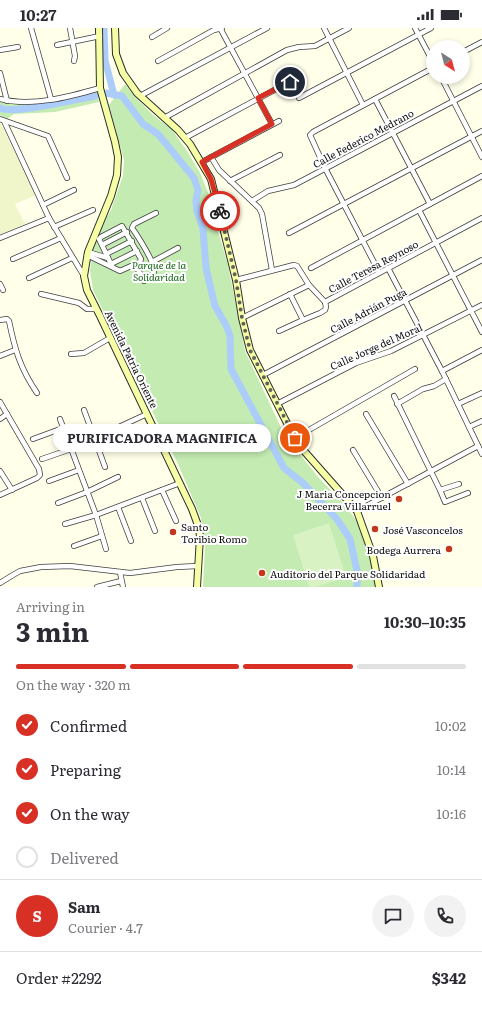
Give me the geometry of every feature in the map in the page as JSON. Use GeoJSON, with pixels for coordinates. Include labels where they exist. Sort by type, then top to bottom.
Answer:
{"type":"FeatureCollection","features":[{"type":"Feature","properties":{"kind":"street"},"geometry":{"type":"LineString","coordinates":[[31,28],[51,99]]}},
{"type":"Feature","properties":{"kind":"street"},"geometry":{"type":"LineString","coordinates":[[70,28],[75,56],[74,61]]}},
{"type":"Feature","properties":{"kind":"street","name":"Avenida Patria Oriente"},"geometry":{"type":"LineString","coordinates":[[84,276],[87,254],[111,196],[117,175],[118,158],[115,142],[100,88],[99,28]]}},
{"type":"Feature","properties":{"kind":"street"},"geometry":{"type":"LineString","coordinates":[[115,28],[116,54],[123,73],[140,96],[185,138],[202,162],[211,179],[236,280],[242,318],[250,350],[297,443],[357,511],[373,556],[379,587]]}},
{"type":"Feature","properties":{"kind":"street"},"geometry":{"type":"LineString","coordinates":[[152,37],[167,28]]}},
{"type":"Feature","properties":{"kind":"street"},"geometry":{"type":"LineString","coordinates":[[158,61],[214,30],[221,28],[272,124]]}},
{"type":"Feature","properties":{"kind":"street"},"geometry":{"type":"LineString","coordinates":[[140,96],[267,28]]}},
{"type":"Feature","properties":{"kind":"street"},"geometry":{"type":"LineString","coordinates":[[324,28],[363,106]]}},
{"type":"Feature","properties":{"kind":"street"},"geometry":{"type":"LineString","coordinates":[[164,118],[287,50],[299,47],[315,46],[349,28]]}},
{"type":"Feature","properties":{"kind":"street"},"geometry":{"type":"LineString","coordinates":[[415,28],[426,48]]}},
{"type":"Feature","properties":{"kind":"street"},"geometry":{"type":"LineString","coordinates":[[298,98],[431,28]]}},
{"type":"Feature","properties":{"kind":"street"},"geometry":{"type":"LineString","coordinates":[[57,45],[100,36]]}},
{"type":"Feature","properties":{"kind":"street"},"geometry":{"type":"LineString","coordinates":[[470,48],[482,42]]}},
{"type":"Feature","properties":{"kind":"street"},"geometry":{"type":"LineString","coordinates":[[0,50],[18,47]]}},
{"type":"Feature","properties":{"kind":"street"},"geometry":{"type":"LineString","coordinates":[[379,272],[310,135],[426,72]]}},
{"type":"Feature","properties":{"kind":"street"},"geometry":{"type":"LineString","coordinates":[[0,73],[7,101]]}},
{"type":"Feature","properties":{"kind":"street"},"geometry":{"type":"LineString","coordinates":[[185,138],[291,81]]}},
{"type":"Feature","properties":{"kind":"street"},"geometry":{"type":"LineString","coordinates":[[444,84],[482,157]]}},
{"type":"Feature","properties":{"kind":"street","name":"Calle Federico Medrano"},"geometry":{"type":"LineString","coordinates":[[252,201],[268,191],[294,184],[326,168],[482,86]]}},
{"type":"Feature","properties":{"kind":"street"},"geometry":{"type":"LineString","coordinates":[[0,99],[7,101],[35,101],[68,97],[100,88]]}},
{"type":"Feature","properties":{"kind":"street"},"geometry":{"type":"LineString","coordinates":[[375,99],[430,204]]}},
{"type":"Feature","properties":{"kind":"street","name":"Avenida Patria Oriente"},"geometry":{"type":"LineString","coordinates":[[2,120],[48,136],[67,178]]}},
{"type":"Feature","properties":{"kind":"street","name":"Avenida Patria Oriente"},"geometry":{"type":"LineString","coordinates":[[2,120],[49,218],[84,276],[96,309],[192,509],[199,528],[200,546],[196,587]]}},
{"type":"Feature","properties":{"kind":"street"},"geometry":{"type":"LineString","coordinates":[[202,162],[279,121]]}},
{"type":"Feature","properties":{"kind":"street"},"geometry":{"type":"LineString","coordinates":[[289,233],[482,131]]}},
{"type":"Feature","properties":{"kind":"street"},"geometry":{"type":"LineString","coordinates":[[230,181],[280,155]]}},
{"type":"Feature","properties":{"kind":"street"},"geometry":{"type":"LineString","coordinates":[[211,157],[219,170],[259,208],[262,214],[272,270]]}},
{"type":"Feature","properties":{"kind":"street"},"geometry":{"type":"LineString","coordinates":[[311,268],[482,176]]}},
{"type":"Feature","properties":{"kind":"street"},"geometry":{"type":"LineString","coordinates":[[43,204],[74,190]]}},
{"type":"Feature","properties":{"kind":"street"},"geometry":{"type":"LineString","coordinates":[[54,227],[93,210]]}},
{"type":"Feature","properties":{"kind":"street"},"geometry":{"type":"LineString","coordinates":[[419,210],[482,332]]}},
{"type":"Feature","properties":{"kind":"street"},"geometry":{"type":"LineString","coordinates":[[135,264],[144,281],[154,272],[152,262],[132,228],[134,224],[156,213]]}},
{"type":"Feature","properties":{"kind":"street"},"geometry":{"type":"LineString","coordinates":[[0,238],[49,218]]}},
{"type":"Feature","properties":{"kind":"street","name":"Calle Teresa Reynoso"},"geometry":{"type":"LineString","coordinates":[[280,331],[320,313],[325,310],[325,302],[482,218]]}},
{"type":"Feature","properties":{"kind":"street"},"geometry":{"type":"LineString","coordinates":[[87,254],[100,258],[120,271],[141,261],[124,226],[121,226],[100,238],[112,265]]}},
{"type":"Feature","properties":{"kind":"street"},"geometry":{"type":"LineString","coordinates":[[102,245],[127,232]]}},
{"type":"Feature","properties":{"kind":"street"},"geometry":{"type":"LineString","coordinates":[[13,259],[61,238]]}},
{"type":"Feature","properties":{"kind":"street"},"geometry":{"type":"LineString","coordinates":[[100,258],[107,256],[132,241]]}},
{"type":"Feature","properties":{"kind":"street"},"geometry":{"type":"LineString","coordinates":[[152,262],[178,248]]}},
{"type":"Feature","properties":{"kind":"street"},"geometry":{"type":"LineString","coordinates":[[112,265],[137,251]]}},
{"type":"Feature","properties":{"kind":"street"},"geometry":{"type":"LineString","coordinates":[[29,278],[72,258]]}},
{"type":"Feature","properties":{"kind":"street","name":"Calle Adrián Puga"},"geometry":{"type":"LineString","coordinates":[[263,375],[482,260]]}},
{"type":"Feature","properties":{"kind":"street"},"geometry":{"type":"LineString","coordinates":[[236,280],[294,265],[297,266],[309,285],[325,302]]}},
{"type":"Feature","properties":{"kind":"street"},"geometry":{"type":"LineString","coordinates":[[357,511],[408,484],[481,450],[442,371],[388,268]]}},
{"type":"Feature","properties":{"kind":"street"},"geometry":{"type":"LineString","coordinates":[[0,284],[3,290]]}},
{"type":"Feature","properties":{"kind":"street"},"geometry":{"type":"LineString","coordinates":[[242,318],[309,285]]}},
{"type":"Feature","properties":{"kind":"street"},"geometry":{"type":"LineString","coordinates":[[41,294],[79,303],[87,309],[96,309]]}},
{"type":"Feature","properties":{"kind":"street"},"geometry":{"type":"LineString","coordinates":[[290,294],[303,320]]}},
{"type":"Feature","properties":{"kind":"street","name":"Calle Jorge del Moral"},"geometry":{"type":"LineString","coordinates":[[278,404],[356,363],[391,351],[482,305]]}},
{"type":"Feature","properties":{"kind":"street"},"geometry":{"type":"LineString","coordinates":[[0,320],[9,320],[15,350],[26,377],[37,393]]}},
{"type":"Feature","properties":{"kind":"street"},"geometry":{"type":"LineString","coordinates":[[71,354],[84,353],[110,338]]}},
{"type":"Feature","properties":{"kind":"street"},"geometry":{"type":"LineString","coordinates":[[0,356],[15,350]]}},
{"type":"Feature","properties":{"kind":"street"},"geometry":{"type":"LineString","coordinates":[[442,371],[482,350]]}},
{"type":"Feature","properties":{"kind":"street"},"geometry":{"type":"LineString","coordinates":[[295,438],[415,369]]}},
{"type":"Feature","properties":{"kind":"street"},"geometry":{"type":"LineString","coordinates":[[397,404],[423,389],[434,386],[446,379]]}},
{"type":"Feature","properties":{"kind":"street"},"geometry":{"type":"LineString","coordinates":[[458,404],[482,393]]}},
{"type":"Feature","properties":{"kind":"street"},"geometry":{"type":"LineString","coordinates":[[394,396],[445,502],[468,493]]}},
{"type":"Feature","properties":{"kind":"street"},"geometry":{"type":"LineString","coordinates":[[0,402],[39,469],[40,475],[37,478],[0,495]]}},
{"type":"Feature","properties":{"kind":"street"},"geometry":{"type":"LineString","coordinates":[[84,410],[105,467]]}},
{"type":"Feature","properties":{"kind":"street"},"geometry":{"type":"LineString","coordinates":[[0,419],[7,414]]}},
{"type":"Feature","properties":{"kind":"street"},"geometry":{"type":"LineString","coordinates":[[42,459],[71,449],[147,414]]}},
{"type":"Feature","properties":{"kind":"street"},"geometry":{"type":"LineString","coordinates":[[366,414],[408,484]]}},
{"type":"Feature","properties":{"kind":"street"},"geometry":{"type":"LineString","coordinates":[[60,419],[96,515],[106,549]]}},
{"type":"Feature","properties":{"kind":"street"},"geometry":{"type":"LineString","coordinates":[[469,427],[482,421]]}},
{"type":"Feature","properties":{"kind":"street"},"geometry":{"type":"LineString","coordinates":[[33,439],[63,428]]}},
{"type":"Feature","properties":{"kind":"street"},"geometry":{"type":"LineString","coordinates":[[353,450],[382,498]]}},
{"type":"Feature","properties":{"kind":"street"},"geometry":{"type":"LineString","coordinates":[[49,481],[79,470]]}},
{"type":"Feature","properties":{"kind":"street"},"geometry":{"type":"LineString","coordinates":[[0,471],[12,490]]}},
{"type":"Feature","properties":{"kind":"street"},"geometry":{"type":"LineString","coordinates":[[58,503],[87,492],[118,477]]}},
{"type":"Feature","properties":{"kind":"street"},"geometry":{"type":"LineString","coordinates":[[65,524],[96,515],[180,483]]}},
{"type":"Feature","properties":{"kind":"street"},"geometry":{"type":"LineString","coordinates":[[440,490],[459,484]]}},
{"type":"Feature","properties":{"kind":"street"},"geometry":{"type":"LineString","coordinates":[[162,490],[176,521]]}},
{"type":"Feature","properties":{"kind":"street"},"geometry":{"type":"LineString","coordinates":[[142,498],[155,531]]}},
{"type":"Feature","properties":{"kind":"street"},"geometry":{"type":"LineString","coordinates":[[118,507],[131,541]]}},
{"type":"Feature","properties":{"kind":"street"},"geometry":{"type":"LineString","coordinates":[[74,546],[102,536]]}},
{"type":"Feature","properties":{"kind":"street"},"geometry":{"type":"LineString","coordinates":[[0,583],[20,571],[41,567],[70,566],[130,573],[198,566]]}},
{"type":"Feature","properties":{"kind":"street"},"geometry":{"type":"LineString","coordinates":[[120,572],[123,587]]}},
{"type":"Feature","properties":{"kind":"street"},"geometry":{"type":"LineString","coordinates":[[97,587],[121,581]]}},
{"type":"Feature","properties":{"kind":"green space","name":"Parque de la Solidaridad"},"geometry":{"type":"Polygon","coordinates":[[[125,84],[135,97],[152,114],[172,130],[200,173],[209,195],[228,265],[245,351],[284,434],[318,477],[342,502],[356,520],[370,548],[378,587],[203,587],[205,545],[201,518],[178,464],[93,290],[90,271],[93,249],[102,225],[111,210],[123,176],[124,160],[109,105],[125,84]]]}},
{"type":"Feature","properties":{"kind":"green space"},"geometry":{"type":"Polygon","coordinates":[[[97,91],[99,102],[55,112],[14,114],[7,119],[0,115],[0,102],[13,104],[54,101],[97,91]]]}},
{"type":"Feature","properties":{"kind":"green space"},"geometry":{"type":"Polygon","coordinates":[[[0,122],[36,195],[15,204],[25,224],[0,235],[0,122]]]}},
{"type":"Feature","properties":{"kind":"green space"},"geometry":{"type":"Polygon","coordinates":[[[329,523],[346,577],[316,587],[309,587],[293,535],[329,523]]]}},
{"type":"Feature","properties":{"kind":"waterway"},"geometry":{"type":"LineString","coordinates":[[104,28],[105,60],[114,95]]}},
{"type":"Feature","properties":{"kind":"waterway"},"geometry":{"type":"LineString","coordinates":[[106,93],[122,96],[143,124],[158,134],[194,178],[198,190],[196,201],[197,211],[203,229],[206,268],[215,306],[227,327],[230,336],[231,369],[284,468],[303,483],[337,519],[350,539],[357,571],[357,587]]}},
{"type":"Feature","properties":{"kind":"waterway"},"geometry":{"type":"LineString","coordinates":[[0,108],[7,110],[18,110],[95,96]]}},
{"type":"Feature","properties":{"kind":"way so far"},"geometry":{"type":"LineString","coordinates":[[220,211],[250,350],[295,438]]}},
{"type":"Feature","properties":{"kind":"place","name":"PURIFICADORA MAGNIFICA"},"geometry":{"type":"Point","coordinates":[295,438]}},
{"type":"Feature","properties":{"kind":"place","name":"J Maria Concepcion Becerra Villarruel"},"geometry":{"type":"Point","coordinates":[399,499]}},
{"type":"Feature","properties":{"kind":"place","name":"José Vasconcelos"},"geometry":{"type":"Point","coordinates":[375,529]}},
{"type":"Feature","properties":{"kind":"place","name":"Santo Toribio Romo"},"geometry":{"type":"Point","coordinates":[173,532]}},
{"type":"Feature","properties":{"kind":"place","name":"Bodega Aurrera"},"geometry":{"type":"Point","coordinates":[449,549]}},
{"type":"Feature","properties":{"kind":"place","name":"Auditorio del Parque Solidaridad"},"geometry":{"type":"Point","coordinates":[262,573]}},
{"type":"Feature","properties":{"kind":"route"},"geometry":{"type":"LineString","coordinates":[[220,211],[211,179],[202,162],[272,124],[258,98],[285,83],[290,82]]}}]}
